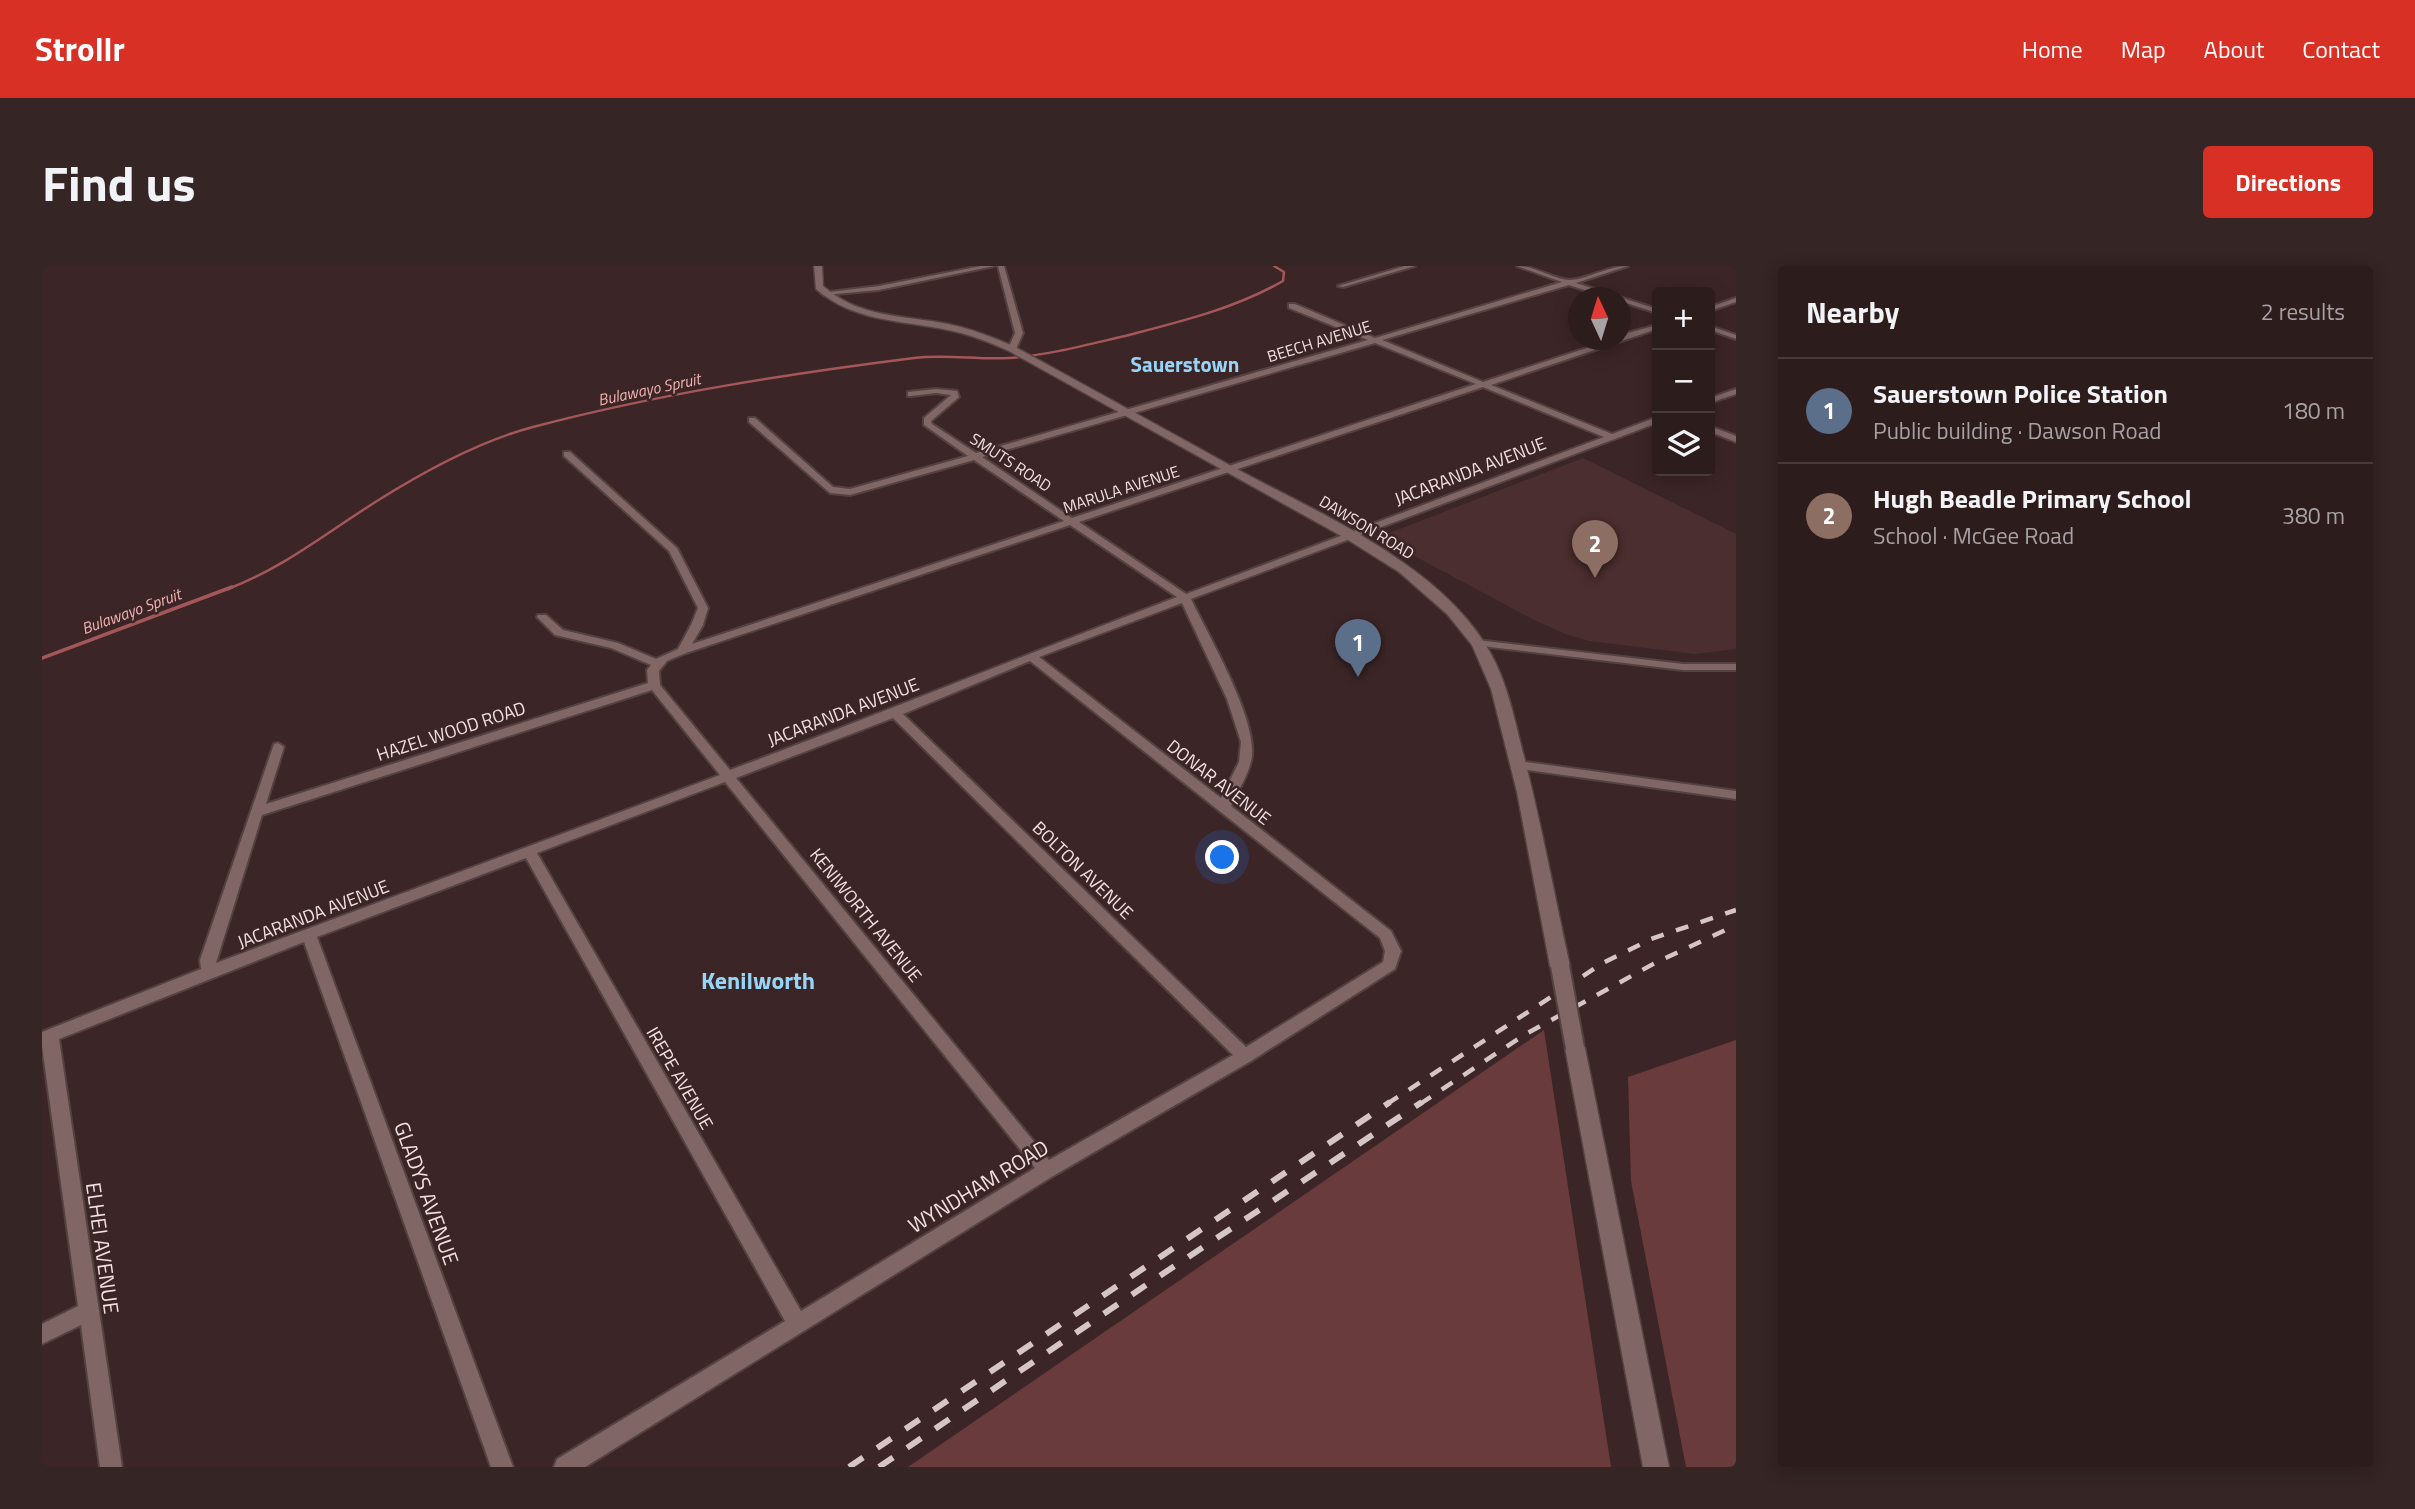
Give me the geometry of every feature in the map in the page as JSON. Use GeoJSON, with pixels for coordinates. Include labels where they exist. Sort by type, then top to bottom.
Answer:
{"type":"FeatureCollection","features":[{"type":"Feature","properties":{"kind":"street"},"geometry":{"type":"LineString","coordinates":[[818,266],[819,287],[824,293],[866,313],[962,330],[1012,350],[1018,333],[1000,266]]}},
{"type":"Feature","properties":{"kind":"street"},"geometry":{"type":"LineString","coordinates":[[824,293],[879,288],[991,266]]}},
{"type":"Feature","properties":{"kind":"street"},"geometry":{"type":"LineString","coordinates":[[1341,285],[1412,266]]}},
{"type":"Feature","properties":{"kind":"street"},"geometry":{"type":"LineString","coordinates":[[1520,266],[1584,287]]}},
{"type":"Feature","properties":{"kind":"street","name":"BEECH AVENUE"},"geometry":{"type":"LineString","coordinates":[[752,420],[830,490],[859,490],[1625,266]]}},
{"type":"Feature","properties":{"kind":"street"},"geometry":{"type":"LineString","coordinates":[[917,270],[930,279]]}},
{"type":"Feature","properties":{"kind":"street"},"geometry":{"type":"LineString","coordinates":[[1715,307],[1736,300]]}},
{"type":"Feature","properties":{"kind":"street"},"geometry":{"type":"LineString","coordinates":[[1631,302],[1652,309]]}},
{"type":"Feature","properties":{"kind":"street"},"geometry":{"type":"LineString","coordinates":[[1292,306],[1611,437]]}},
{"type":"Feature","properties":{"kind":"street","name":"MARULA AVENUE"},"geometry":{"type":"LineString","coordinates":[[1631,335],[1652,329]]}},
{"type":"Feature","properties":{"kind":"street"},"geometry":{"type":"LineString","coordinates":[[1715,330],[1736,337]]}},
{"type":"Feature","properties":{"kind":"street","name":"DAWSON ROAD"},"geometry":{"type":"LineString","coordinates":[[1012,350],[1393,561],[1424,584],[1477,643],[1496,681],[1519,765],[1656,1467]]}},
{"type":"Feature","properties":{"kind":"street","name":"MARULA AVENUE"},"geometry":{"type":"LineString","coordinates":[[657,664],[682,651],[1585,350]]}},
{"type":"Feature","properties":{"kind":"street","name":"SMUTS ROAD"},"geometry":{"type":"LineString","coordinates":[[911,394],[936,391],[955,394],[926,423],[1186,598]]}},
{"type":"Feature","properties":{"kind":"street"},"geometry":{"type":"LineString","coordinates":[[1715,399],[1736,391]]}},
{"type":"Feature","properties":{"kind":"street","name":"JACARANDA AVENUE"},"geometry":{"type":"LineString","coordinates":[[46,1037],[209,972],[895,713],[1031,656],[1652,422]]}},
{"type":"Feature","properties":{"kind":"street"},"geometry":{"type":"LineString","coordinates":[[1715,431],[1736,439]]}},
{"type":"Feature","properties":{"kind":"street"},"geometry":{"type":"LineString","coordinates":[[567,454],[673,550],[703,608],[682,651]]}},
{"type":"Feature","properties":{"kind":"street"},"geometry":{"type":"LineString","coordinates":[[1186,598],[1233,699],[1247,742],[1245,762],[1223,807]]}},
{"type":"Feature","properties":{"kind":"street"},"geometry":{"type":"LineString","coordinates":[[542,617],[559,633],[614,645],[657,664],[651,678],[654,685]]}},
{"type":"Feature","properties":{"kind":"street"},"geometry":{"type":"LineString","coordinates":[[1477,643],[1683,667],[1736,667]]}},
{"type":"Feature","properties":{"kind":"street","name":"DONAR AVENUE"},"geometry":{"type":"LineString","coordinates":[[1031,656],[1386,935]]}},
{"type":"Feature","properties":{"kind":"street","name":"KENIWORTH AVENUE"},"geometry":{"type":"LineString","coordinates":[[654,685],[1047,1170]]}},
{"type":"Feature","properties":{"kind":"street","name":"HAZEL WOOD ROAD"},"geometry":{"type":"LineString","coordinates":[[259,811],[654,685]]}},
{"type":"Feature","properties":{"kind":"street","name":"BOLTON AVENUE"},"geometry":{"type":"LineString","coordinates":[[895,713],[1245,1056]]}},
{"type":"Feature","properties":{"kind":"street"},"geometry":{"type":"LineString","coordinates":[[209,972],[208,960],[278,747]]}},
{"type":"Feature","properties":{"kind":"street"},"geometry":{"type":"LineString","coordinates":[[1519,765],[1736,795]]}},
{"type":"Feature","properties":{"kind":"street","name":"IREPE AVENUE"},"geometry":{"type":"LineString","coordinates":[[529,851],[797,1323]]}},
{"type":"Feature","properties":{"kind":"street","name":"GLADYS AVENUE"},"geometry":{"type":"LineString","coordinates":[[309,935],[502,1467]]}},
{"type":"Feature","properties":{"kind":"street","name":"WYNDHAM ROAD"},"geometry":{"type":"LineString","coordinates":[[565,1467],[1047,1170],[1245,1056],[1390,965],[1393,951],[1386,935]]}},
{"type":"Feature","properties":{"kind":"street","name":"ELHEI AVENUE"},"geometry":{"type":"LineString","coordinates":[[46,1037],[111,1467]]}},
{"type":"Feature","properties":{"kind":"street"},"geometry":{"type":"LineString","coordinates":[[42,1334],[88,1311]]}},
{"type":"Feature","properties":{"kind":"shaded area"},"geometry":{"type":"Polygon","coordinates":[[[1583,458],[1736,534],[1736,649],[1695,654],[1589,641],[1565,634],[1379,537],[1583,458]]]}},
{"type":"Feature","properties":{"kind":"shaded area"},"geometry":{"type":"Polygon","coordinates":[[[1544,1030],[1611,1467],[908,1467],[1544,1030]]]}},
{"type":"Feature","properties":{"kind":"shaded area"},"geometry":{"type":"Polygon","coordinates":[[[1736,1040],[1736,1467],[1686,1467],[1631,1181],[1628,1077],[1736,1040]]]}},
{"type":"Feature","properties":{"kind":"waterway","name":"Bulawayo Spruit"},"geometry":{"type":"LineString","coordinates":[[228,589],[287,560],[413,479],[472,449],[513,433],[580,415],[771,378],[914,358],[1009,358],[1082,346],[1226,307],[1283,281],[1284,272],[1274,266]]}},
{"type":"Feature","properties":{"kind":"waterway","name":"Bulawayo Spruit"},"geometry":{"type":"LineString","coordinates":[[42,658],[232,587]]}},
{"type":"Feature","properties":{"kind":"railway"},"geometry":{"type":"LineString","coordinates":[[1388,1103],[1603,963],[1651,939],[1736,910]]}},
{"type":"Feature","properties":{"kind":"railway"},"geometry":{"type":"LineString","coordinates":[[1420,1104],[1524,1035],[1655,963],[1736,925]]}},
{"type":"Feature","properties":{"kind":"railway"},"geometry":{"type":"LineString","coordinates":[[879,1467],[1422,1102]]}},
{"type":"Feature","properties":{"kind":"railway"},"geometry":{"type":"LineString","coordinates":[[849,1467],[1388,1103]]}},
{"type":"Feature","properties":{"kind":"place","name":"Hugh Beadle Primary School"},"geometry":{"type":"Point","coordinates":[1595,578]}},
{"type":"Feature","properties":{"kind":"place","name":"Sauerstown Police Station"},"geometry":{"type":"Point","coordinates":[1358,677]}},
{"type":"Feature","properties":{"kind":"district","name":"Sauerstown"},"geometry":{"type":"Point","coordinates":[1185,364]}},
{"type":"Feature","properties":{"kind":"district","name":"Kenilworth"},"geometry":{"type":"Point","coordinates":[758,980]}}]}
